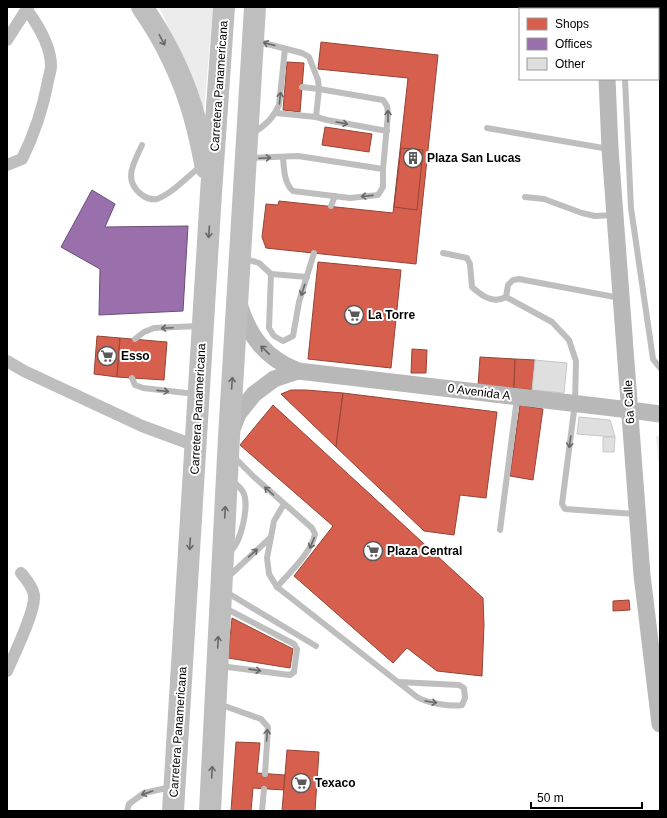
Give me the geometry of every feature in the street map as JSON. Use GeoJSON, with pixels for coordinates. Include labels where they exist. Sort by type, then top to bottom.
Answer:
{"type":"FeatureCollection","features":[{"type":"Feature","properties":{"kind":"highway"},"geometry":{"type":"LineString","coordinates":[[142,7],[168,52],[186,89],[196,122],[211,193]]}},
{"type":"Feature","properties":{"kind":"highway","name":"Carretera Panamericana"},"geometry":{"type":"LineString","coordinates":[[173,811],[224,7]]}},
{"type":"Feature","properties":{"kind":"highway"},"geometry":{"type":"LineString","coordinates":[[210,811],[228,444],[255,7]]}},
{"type":"Feature","properties":{"kind":"street"},"geometry":{"type":"LineString","coordinates":[[7,40],[28,8],[38,26],[49,52],[51,66],[33,137],[22,159],[7,164]]}},
{"type":"Feature","properties":{"kind":"street","name":"6a Calle"},"geometry":{"type":"LineString","coordinates":[[607,80],[610,149],[637,514],[645,609],[660,720]]}},
{"type":"Feature","properties":{"kind":"street","name":"0 Avenida A"},"geometry":{"type":"LineString","coordinates":[[238,300],[244,321],[256,340],[271,356],[298,371],[660,414]]}},
{"type":"Feature","properties":{"kind":"street"},"geometry":{"type":"LineString","coordinates":[[7,361],[24,372],[195,450]]}},
{"type":"Feature","properties":{"kind":"street"},"geometry":{"type":"LineString","coordinates":[[7,368],[86,407],[195,450]]}},
{"type":"Feature","properties":{"kind":"street","name":"0 Avenida A"},"geometry":{"type":"LineString","coordinates":[[228,444],[238,414],[254,394],[274,379],[298,371]]}},
{"type":"Feature","properties":{"kind":"street"},"geometry":{"type":"LineString","coordinates":[[7,671],[33,606],[34,594],[29,583],[21,573]]}},
{"type":"Feature","properties":{"kind":"lane"},"geometry":{"type":"LineString","coordinates":[[253,40],[302,53],[309,57],[318,80],[319,89],[316,117]]}},
{"type":"Feature","properties":{"kind":"lane"},"geometry":{"type":"LineString","coordinates":[[247,136],[262,128],[276,113],[283,84],[285,49]]}},
{"type":"Feature","properties":{"kind":"lane"},"geometry":{"type":"LineString","coordinates":[[625,80],[632,208],[652,359],[660,368]]}},
{"type":"Feature","properties":{"kind":"lane"},"geometry":{"type":"LineString","coordinates":[[283,157],[288,187],[294,191],[350,198],[378,195],[382,187],[388,114],[387,106],[383,100],[302,87]]}},
{"type":"Feature","properties":{"kind":"lane"},"geometry":{"type":"LineString","coordinates":[[276,113],[316,117],[387,131]]}},
{"type":"Feature","properties":{"kind":"lane"},"geometry":{"type":"LineString","coordinates":[[487,128],[610,149]]}},
{"type":"Feature","properties":{"kind":"lane"},"geometry":{"type":"LineString","coordinates":[[142,145],[133,166],[130,179],[133,186],[147,198],[155,199],[170,191],[205,163]]}},
{"type":"Feature","properties":{"kind":"lane"},"geometry":{"type":"LineString","coordinates":[[246,158],[298,156],[383,169]]}},
{"type":"Feature","properties":{"kind":"lane"},"geometry":{"type":"LineString","coordinates":[[331,206],[334,196]]}},
{"type":"Feature","properties":{"kind":"lane"},"geometry":{"type":"LineString","coordinates":[[525,197],[544,198],[582,213],[595,216],[615,214]]}},
{"type":"Feature","properties":{"kind":"lane"},"geometry":{"type":"LineString","coordinates":[[271,274],[269,328],[274,336],[283,341],[292,336],[299,302],[314,253]]}},
{"type":"Feature","properties":{"kind":"lane"},"geometry":{"type":"LineString","coordinates":[[442,253],[467,258],[470,264],[472,287],[480,294],[495,300],[501,300],[506,297]]}},
{"type":"Feature","properties":{"kind":"lane"},"geometry":{"type":"LineString","coordinates":[[240,258],[259,263],[271,274],[307,277]]}},
{"type":"Feature","properties":{"kind":"lane"},"geometry":{"type":"LineString","coordinates":[[506,297],[508,285],[513,280],[519,279],[622,298]]}},
{"type":"Feature","properties":{"kind":"lane"},"geometry":{"type":"LineString","coordinates":[[506,297],[552,322],[569,340],[576,361],[575,403],[563,507],[565,509],[637,514]]}},
{"type":"Feature","properties":{"kind":"lane"},"geometry":{"type":"LineString","coordinates":[[135,340],[144,332],[154,328],[203,326]]}},
{"type":"Feature","properties":{"kind":"lane"},"geometry":{"type":"LineString","coordinates":[[132,378],[135,384],[142,388],[199,395]]}},
{"type":"Feature","properties":{"kind":"lane"},"geometry":{"type":"LineString","coordinates":[[500,530],[518,396]]}},
{"type":"Feature","properties":{"kind":"lane"},"geometry":{"type":"LineString","coordinates":[[228,444],[254,477],[312,528],[315,534],[314,542],[310,549],[277,586]]}},
{"type":"Feature","properties":{"kind":"lane"},"geometry":{"type":"LineString","coordinates":[[284,504],[274,521],[267,558],[269,574],[277,586],[423,701],[456,706],[462,705],[466,698],[464,688],[459,686],[399,682]]}},
{"type":"Feature","properties":{"kind":"lane"},"geometry":{"type":"LineString","coordinates":[[221,592],[271,537]]}},
{"type":"Feature","properties":{"kind":"lane"},"geometry":{"type":"LineString","coordinates":[[221,592],[316,646]]}},
{"type":"Feature","properties":{"kind":"lane"},"geometry":{"type":"LineString","coordinates":[[217,665],[290,675],[294,672],[297,649],[294,644],[221,592]]}},
{"type":"Feature","properties":{"kind":"lane"},"geometry":{"type":"LineString","coordinates":[[216,703],[261,719],[268,727],[265,774]]}},
{"type":"Feature","properties":{"kind":"lane"},"geometry":{"type":"LineString","coordinates":[[127,811],[129,804],[144,793],[175,787]]}},
{"type":"Feature","properties":{"kind":"lane"},"geometry":{"type":"LineString","coordinates":[[262,811],[264,789]]}},
{"type":"Feature","properties":{"kind":"shaded area"},"geometry":{"type":"Polygon","coordinates":[[[159,7],[213,7],[204,111],[194,83],[159,7]]]}},
{"type":"Feature","properties":{"kind":"shaded area"},"geometry":{"type":"Polygon","coordinates":[[[656,436],[660,436],[660,480],[656,436]]]}},
{"type":"Feature","properties":{"kind":"building: Shops","name":"Plaza San Lucas"},"geometry":{"type":"Polygon","coordinates":[[[321,42],[438,55],[416,264],[266,248],[262,237],[266,204],[278,205],[279,201],[393,213],[408,78],[318,69],[321,42]]]}},
{"type":"Feature","properties":{"kind":"building: Shops"},"geometry":{"type":"Polygon","coordinates":[[[287,62],[304,63],[300,112],[283,110],[287,62]]]}},
{"type":"Feature","properties":{"kind":"building: Shops"},"geometry":{"type":"Polygon","coordinates":[[[325,127],[372,134],[369,152],[322,145],[325,127]]]}},
{"type":"Feature","properties":{"kind":"building: Shops"},"geometry":{"type":"Polygon","coordinates":[[[401,148],[423,150],[417,210],[394,207],[401,148]]]}},
{"type":"Feature","properties":{"kind":"building: Shops","name":"La Torre"},"geometry":{"type":"Polygon","coordinates":[[[318,262],[401,270],[391,368],[308,359],[318,262]]]}},
{"type":"Feature","properties":{"kind":"building: Shops","name":"Esso"},"geometry":{"type":"Polygon","coordinates":[[[97,336],[120,338],[117,377],[94,374],[97,336]]]}},
{"type":"Feature","properties":{"kind":"building: Shops"},"geometry":{"type":"Polygon","coordinates":[[[120,338],[167,342],[164,380],[117,377],[120,338]]]}},
{"type":"Feature","properties":{"kind":"building: Shops"},"geometry":{"type":"Polygon","coordinates":[[[412,349],[427,350],[426,373],[411,373],[412,349]]]}},
{"type":"Feature","properties":{"kind":"building: Shops"},"geometry":{"type":"Polygon","coordinates":[[[480,357],[515,359],[514,388],[478,386],[480,357]]]}},
{"type":"Feature","properties":{"kind":"building: Shops"},"geometry":{"type":"Polygon","coordinates":[[[515,359],[535,360],[532,390],[514,388],[515,359]]]}},
{"type":"Feature","properties":{"kind":"building: Shops"},"geometry":{"type":"Polygon","coordinates":[[[291,390],[343,393],[336,447],[281,394],[291,390]]]}},
{"type":"Feature","properties":{"kind":"building: Shops"},"geometry":{"type":"Polygon","coordinates":[[[343,393],[497,412],[486,498],[460,495],[454,535],[424,531],[336,447],[343,393]]]}},
{"type":"Feature","properties":{"kind":"building: Shops","name":"Plaza Central"},"geometry":{"type":"Polygon","coordinates":[[[273,405],[483,598],[484,625],[482,676],[437,671],[407,648],[393,663],[294,576],[333,526],[240,445],[273,405]]]}},
{"type":"Feature","properties":{"kind":"building: Shops"},"geometry":{"type":"Polygon","coordinates":[[[520,405],[543,409],[533,480],[510,476],[520,405]]]}},
{"type":"Feature","properties":{"kind":"building: Shops"},"geometry":{"type":"Polygon","coordinates":[[[629,600],[630,610],[613,611],[613,601],[629,600]]]}},
{"type":"Feature","properties":{"kind":"building: Shops"},"geometry":{"type":"Polygon","coordinates":[[[232,618],[293,649],[290,668],[228,658],[232,618]]]}},
{"type":"Feature","properties":{"kind":"building: Shops"},"geometry":{"type":"Polygon","coordinates":[[[236,742],[260,743],[257,773],[285,775],[284,790],[253,788],[251,811],[231,811],[236,742]]]}},
{"type":"Feature","properties":{"kind":"building: Shops","name":"Texaco"},"geometry":{"type":"Polygon","coordinates":[[[287,750],[319,752],[315,811],[282,811],[287,750]]]}},
{"type":"Feature","properties":{"kind":"building: Offices"},"geometry":{"type":"Polygon","coordinates":[[[92,190],[115,204],[105,227],[188,226],[183,311],[99,315],[100,269],[61,247],[92,190]]]}},
{"type":"Feature","properties":{"kind":"building: Other"},"geometry":{"type":"Polygon","coordinates":[[[535,360],[567,363],[564,393],[532,390],[535,360]]]}},
{"type":"Feature","properties":{"kind":"building: Other"},"geometry":{"type":"Polygon","coordinates":[[[579,417],[610,420],[615,437],[577,434],[579,417]]]}},
{"type":"Feature","properties":{"kind":"building: Other"},"geometry":{"type":"Polygon","coordinates":[[[603,437],[615,437],[614,452],[603,452],[603,437]]]}},
{"type":"Feature","properties":{"kind":"place","name":"Plaza San Lucas"},"geometry":{"type":"Point","coordinates":[413,158]}},
{"type":"Feature","properties":{"kind":"place","name":"La Torre"},"geometry":{"type":"Point","coordinates":[354,315]}},
{"type":"Feature","properties":{"kind":"place","name":"Esso"},"geometry":{"type":"Point","coordinates":[107,356]}},
{"type":"Feature","properties":{"kind":"place","name":"Plaza Central"},"geometry":{"type":"Point","coordinates":[373,551]}},
{"type":"Feature","properties":{"kind":"place","name":"Texaco"},"geometry":{"type":"Point","coordinates":[301,783]}}]}
